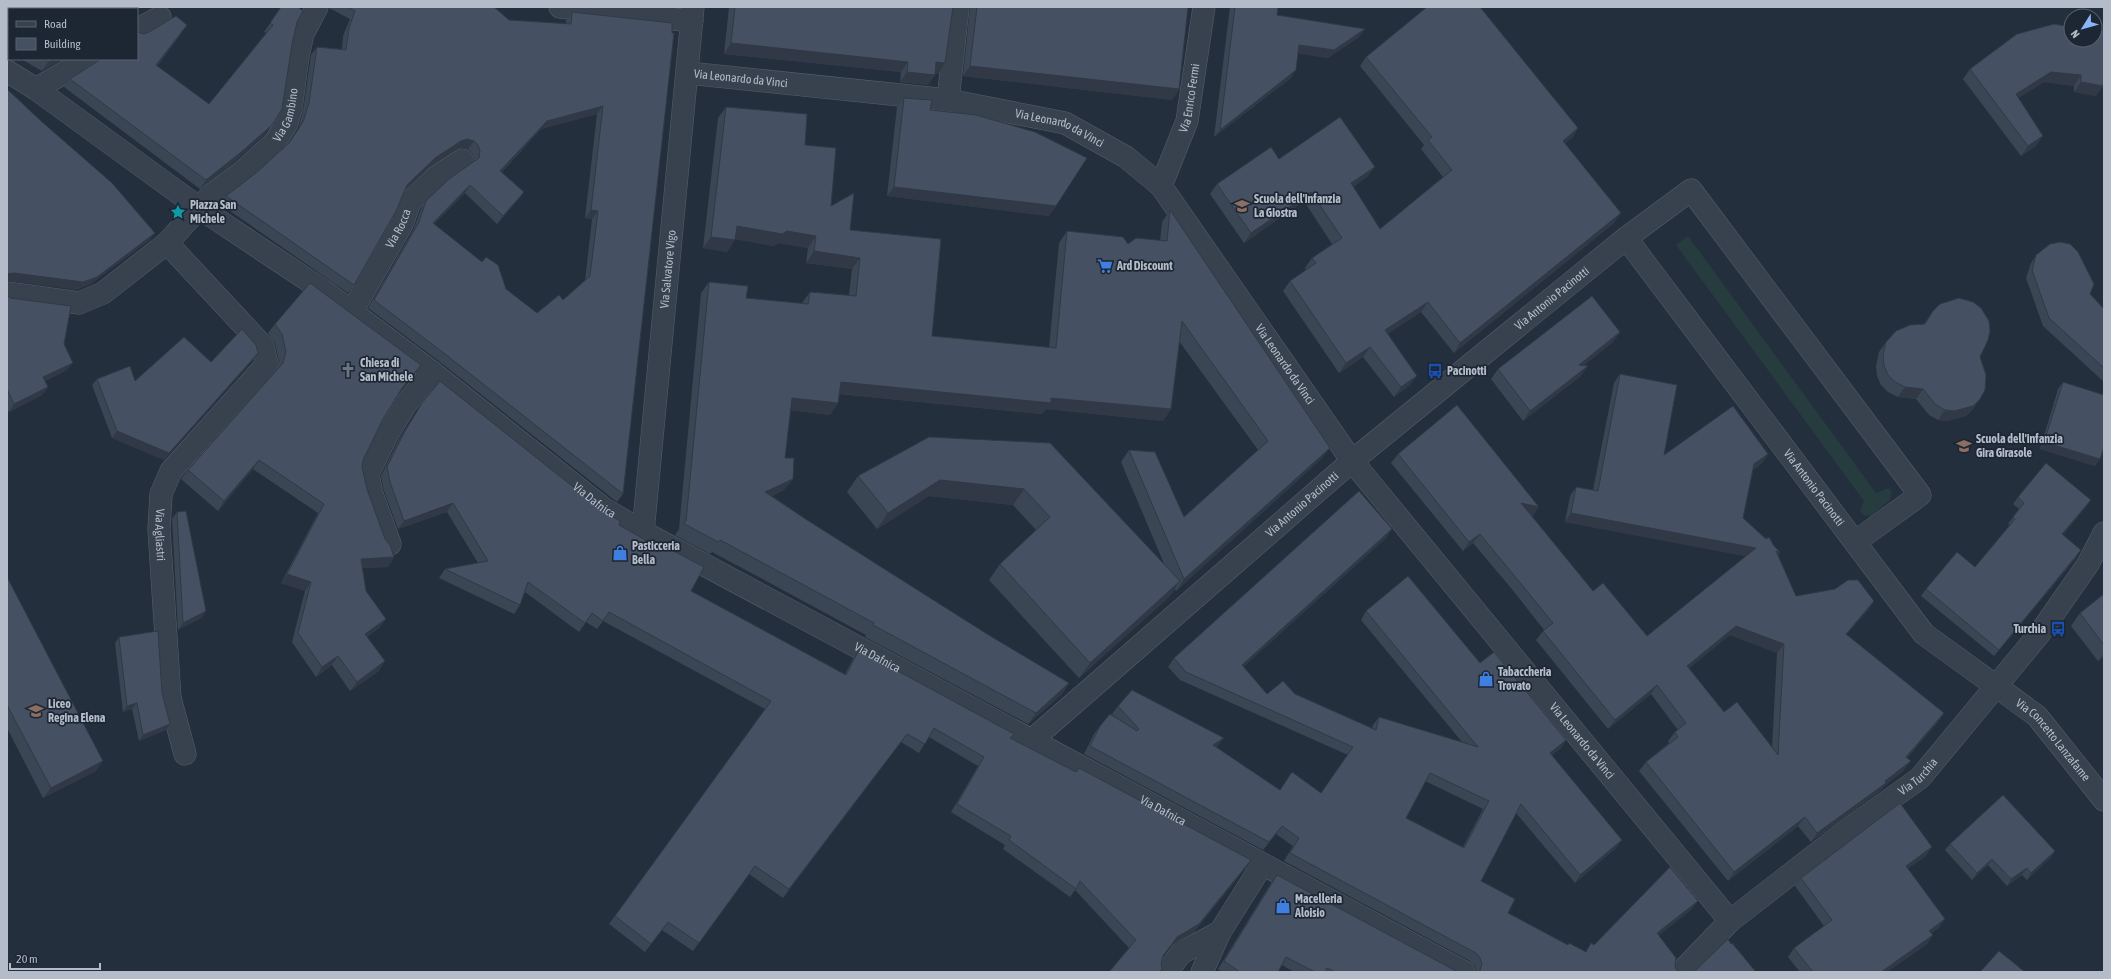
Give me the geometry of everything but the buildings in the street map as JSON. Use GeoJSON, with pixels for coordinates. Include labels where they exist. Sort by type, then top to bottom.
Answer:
{"type":"FeatureCollection","features":[{"type":"Feature","properties":{"kind":"street","name":"Via Gambino"},"geometry":{"type":"LineString","coordinates":[[7,293],[79,303],[103,293],[163,247],[204,201],[242,172],[275,142],[287,123],[292,109],[298,56],[303,34],[317,7]]}},
{"type":"Feature","properties":{"kind":"street"},"geometry":{"type":"LineString","coordinates":[[560,7],[693,14]]}},
{"type":"Feature","properties":{"kind":"street"},"geometry":{"type":"LineString","coordinates":[[948,100],[958,7]]}},
{"type":"Feature","properties":{"kind":"street","name":"Via Enrico Fermi"},"geometry":{"type":"LineString","coordinates":[[1161,186],[1187,120],[1204,7]]}},
{"type":"Feature","properties":{"kind":"street","name":"Via Salvatore Vigo"},"geometry":{"type":"LineString","coordinates":[[643,532],[693,14]]}},
{"type":"Feature","properties":{"kind":"street"},"geometry":{"type":"LineString","coordinates":[[138,29],[160,17]]}},
{"type":"Feature","properties":{"kind":"street"},"geometry":{"type":"LineString","coordinates":[[7,71],[36,89],[86,60]]}},
{"type":"Feature","properties":{"kind":"street","name":"Via Leonardo da Vinci"},"geometry":{"type":"LineString","coordinates":[[688,74],[948,100],[1065,123],[1126,157],[1161,186],[1352,461],[1730,921]]}},
{"type":"Feature","properties":{"kind":"street","name":"Via Dafnica"},"geometry":{"type":"LineString","coordinates":[[36,89],[204,201],[351,313],[432,372],[603,508],[643,532],[1033,739],[1262,865],[1464,972]]}},
{"type":"Feature","properties":{"kind":"street","name":"Via Rocca"},"geometry":{"type":"LineString","coordinates":[[351,313],[402,224],[410,202],[436,177],[462,160]]}},
{"type":"Feature","properties":{"kind":"street"},"geometry":{"type":"LineString","coordinates":[[1626,238],[1691,190],[1696,196],[1920,495],[1855,542]]}},
{"type":"Feature","properties":{"kind":"street","name":"Via Antonio Pacinotti"},"geometry":{"type":"LineString","coordinates":[[1033,739],[1352,461],[1626,238],[1924,634],[1996,687]]}},
{"type":"Feature","properties":{"kind":"street","name":"Via Agliastri"},"geometry":{"type":"LineString","coordinates":[[163,247],[263,346],[266,364],[171,471],[161,494],[158,530],[170,698],[185,754]]}},
{"type":"Feature","properties":{"kind":"street"},"geometry":{"type":"LineString","coordinates":[[390,544],[372,494],[368,474],[386,435],[406,404],[432,372]]}},
{"type":"Feature","properties":{"kind":"street","name":"Via Turchia"},"geometry":{"type":"LineString","coordinates":[[1681,972],[1730,921],[1846,831],[1920,778],[2040,633],[2088,564],[2104,534]]}},
{"type":"Feature","properties":{"kind":"street","name":"Via Concetto Lanzafame"},"geometry":{"type":"LineString","coordinates":[[1996,687],[2037,716],[2104,800]]}},
{"type":"Feature","properties":{"kind":"street"},"geometry":{"type":"LineString","coordinates":[[1202,972],[1220,932],[1262,865]]}},
{"type":"Feature","properties":{"kind":"street"},"geometry":{"type":"LineString","coordinates":[[1167,972],[1182,953],[1220,932]]}},
{"type":"Feature","properties":{"kind":"green space"},"geometry":{"type":"Polygon","coordinates":[[[1688,236],[1876,493],[1888,488],[1892,491],[1890,500],[1871,516],[1865,516],[1860,511],[1864,501],[1676,245],[1688,236]]]}},
{"type":"Feature","properties":{"kind":"place","name":"Scuola dell'infanzia La Giostra"},"geometry":{"type":"Point","coordinates":[1242,206]}},
{"type":"Feature","properties":{"kind":"place","name":"Piazza San Michele"},"geometry":{"type":"Point","coordinates":[178,212]}},
{"type":"Feature","properties":{"kind":"place","name":"Ard Discount"},"geometry":{"type":"Point","coordinates":[1105,266]}},
{"type":"Feature","properties":{"kind":"place","name":"Chiesa di San Michele"},"geometry":{"type":"Point","coordinates":[348,370]}},
{"type":"Feature","properties":{"kind":"place","name":"Pacinotti"},"geometry":{"type":"Point","coordinates":[1435,371]}},
{"type":"Feature","properties":{"kind":"place","name":"Scuola dell'infanzia Gira Girasole"},"geometry":{"type":"Point","coordinates":[1964,446]}},
{"type":"Feature","properties":{"kind":"place","name":"Pasticceria Bella"},"geometry":{"type":"Point","coordinates":[620,553]}},
{"type":"Feature","properties":{"kind":"place","name":"Turchia"},"geometry":{"type":"Point","coordinates":[2058,629]}},
{"type":"Feature","properties":{"kind":"place","name":"Tabaccheria Trovato"},"geometry":{"type":"Point","coordinates":[1486,679]}},
{"type":"Feature","properties":{"kind":"place","name":"Liceo Regina Elena"},"geometry":{"type":"Point","coordinates":[36,711]}},
{"type":"Feature","properties":{"kind":"place","name":"Macelleria Aloisio"},"geometry":{"type":"Point","coordinates":[1283,906]}}]}
